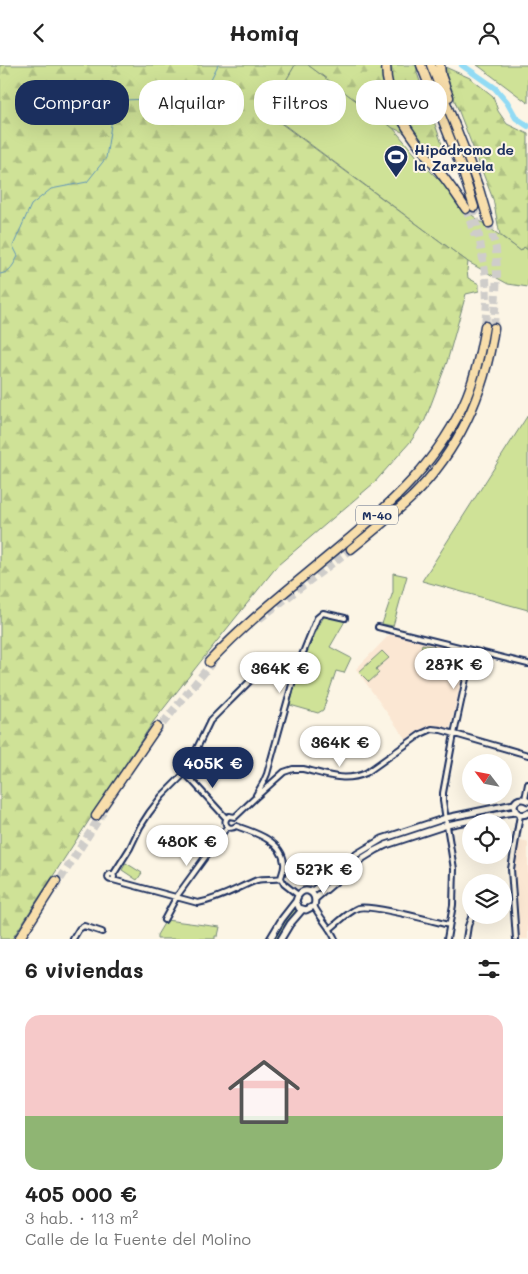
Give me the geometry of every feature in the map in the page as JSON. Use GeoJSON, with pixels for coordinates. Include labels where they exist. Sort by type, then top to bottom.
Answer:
{"type":"FeatureCollection","features":[{"type":"Feature","properties":{"kind":"highway"},"geometry":{"type":"LineString","coordinates":[[386,65],[388,85],[398,114],[406,127],[470,208],[462,169],[421,65]]}},
{"type":"Feature","properties":{"kind":"highway"},"geometry":{"type":"LineString","coordinates":[[431,65],[470,154],[469,161],[489,223]]}},
{"type":"Feature","properties":{"kind":"highway"},"geometry":{"type":"LineString","coordinates":[[440,65],[446,91],[460,133]]}},
{"type":"Feature","properties":{"kind":"highway","name":"M-40"},"geometry":{"type":"LineString","coordinates":[[209,662],[246,625],[360,529],[412,481],[441,444],[467,397],[481,353],[483,326]]}},
{"type":"Feature","properties":{"kind":"highway","name":"M-40"},"geometry":{"type":"LineString","coordinates":[[351,549],[413,496],[450,451],[476,402],[485,376],[494,328]]}},
{"type":"Feature","properties":{"kind":"highway"},"geometry":{"type":"LineString","coordinates":[[96,816],[157,727]]}},
{"type":"Feature","properties":{"kind":"highway"},"geometry":{"type":"LineString","coordinates":[[18,939],[56,881]]}},
{"type":"Feature","properties":{"kind":"street"},"geometry":{"type":"LineString","coordinates":[[255,798],[264,781],[296,670],[317,618],[320,614],[325,613],[345,618]]}},
{"type":"Feature","properties":{"kind":"street"},"geometry":{"type":"LineString","coordinates":[[378,627],[528,664]]}},
{"type":"Feature","properties":{"kind":"street"},"geometry":{"type":"LineString","coordinates":[[447,939],[454,905],[454,869],[443,793],[472,651]]}},
{"type":"Feature","properties":{"kind":"street"},"geometry":{"type":"LineString","coordinates":[[281,878],[258,880],[212,901],[198,903],[178,896],[116,881],[113,877],[149,813],[162,796],[185,773],[210,721],[270,663],[296,670]]}},
{"type":"Feature","properties":{"kind":"street"},"geometry":{"type":"LineString","coordinates":[[235,817],[288,770],[298,768],[342,779],[359,777],[427,731],[436,729],[528,755]]}},
{"type":"Feature","properties":{"kind":"street"},"geometry":{"type":"LineString","coordinates":[[185,773],[226,818]]}},
{"type":"Feature","properties":{"kind":"street"},"geometry":{"type":"LineString","coordinates":[[264,781],[272,784]]}},
{"type":"Feature","properties":{"kind":"street"},"geometry":{"type":"LineString","coordinates":[[264,781],[268,787]]}},
{"type":"Feature","properties":{"kind":"street"},"geometry":{"type":"LineString","coordinates":[[310,892],[357,854],[382,839],[446,818],[514,804],[520,799],[526,800],[528,784]]}},
{"type":"Feature","properties":{"kind":"street"},"geometry":{"type":"LineString","coordinates":[[514,804],[514,809],[518,813]]}},
{"type":"Feature","properties":{"kind":"street"},"geometry":{"type":"LineString","coordinates":[[312,908],[315,899],[351,867],[386,845],[447,825],[507,813],[524,815],[528,813]]}},
{"type":"Feature","properties":{"kind":"street"},"geometry":{"type":"LineString","coordinates":[[516,939],[510,869],[518,813]]}},
{"type":"Feature","properties":{"kind":"street"},"geometry":{"type":"LineString","coordinates":[[226,818],[229,816],[235,817]]}},
{"type":"Feature","properties":{"kind":"street"},"geometry":{"type":"LineString","coordinates":[[235,817],[237,821],[236,826]]}},
{"type":"Feature","properties":{"kind":"street"},"geometry":{"type":"LineString","coordinates":[[226,818],[225,824],[227,827]]}},
{"type":"Feature","properties":{"kind":"street"},"geometry":{"type":"LineString","coordinates":[[227,827],[236,826],[263,836],[272,842],[281,853],[284,861],[281,878],[284,884],[298,895]]}},
{"type":"Feature","properties":{"kind":"street"},"geometry":{"type":"LineString","coordinates":[[164,919],[227,827]]}},
{"type":"Feature","properties":{"kind":"street"},"geometry":{"type":"LineString","coordinates":[[270,939],[296,901],[298,895],[304,891],[310,892],[314,895],[315,899]]}},
{"type":"Feature","properties":{"kind":"street"},"geometry":{"type":"LineString","coordinates":[[296,901],[297,906],[302,910]]}},
{"type":"Feature","properties":{"kind":"street"},"geometry":{"type":"LineString","coordinates":[[330,929],[351,911],[362,907],[450,925]]}},
{"type":"Feature","properties":{"kind":"street"},"geometry":{"type":"LineString","coordinates":[[281,939],[290,924],[302,910],[312,908]]}},
{"type":"Feature","properties":{"kind":"street"},"geometry":{"type":"LineString","coordinates":[[312,908],[330,929],[335,939]]}},
{"type":"Feature","properties":{"kind":"street"},"geometry":{"type":"LineString","coordinates":[[466,939],[469,924]]}},
{"type":"Feature","properties":{"kind":"street"},"geometry":{"type":"LineString","coordinates":[[73,939],[79,929],[84,926],[102,931]]}},
{"type":"Feature","properties":{"kind":"shaded area"},"geometry":{"type":"Polygon","coordinates":[[[391,633],[468,653],[450,729],[432,725],[422,729],[407,741],[356,669],[391,633]]]}},
{"type":"Feature","properties":{"kind":"shaded area"},"geometry":{"type":"Polygon","coordinates":[[[520,840],[528,842],[528,939],[520,939],[514,886],[517,851],[520,840]]]}},
{"type":"Feature","properties":{"kind":"green space"},"geometry":{"type":"Polygon","coordinates":[[[0,65],[295,65],[286,80],[254,80],[254,125],[283,125],[468,262],[468,278],[479,284],[479,291],[466,294],[447,362],[425,420],[411,441],[374,483],[278,565],[153,722],[12,939],[0,939],[0,65]]]}},
{"type":"Feature","properties":{"kind":"green space","name":"Hipódromo de la Zarzuela"},"geometry":{"type":"Polygon","coordinates":[[[295,65],[308,65],[328,80],[286,80],[295,65]]]}},
{"type":"Feature","properties":{"kind":"green space"},"geometry":{"type":"Polygon","coordinates":[[[308,65],[417,65],[419,80],[356,80],[356,101],[346,93],[346,80],[328,80],[308,65]]]}},
{"type":"Feature","properties":{"kind":"green space"},"geometry":{"type":"Polygon","coordinates":[[[477,65],[528,65],[528,103],[480,67],[477,65]]]}},
{"type":"Feature","properties":{"kind":"green space"},"geometry":{"type":"Polygon","coordinates":[[[445,67],[470,78],[493,96],[498,111],[507,124],[528,134],[528,250],[524,247],[521,251],[500,235],[493,199],[456,104],[445,67]]]}},
{"type":"Feature","properties":{"kind":"green space","name":"Hipódromo de la Zarzuela"},"geometry":{"type":"Polygon","coordinates":[[[346,93],[356,101],[356,125],[389,125],[449,190],[461,207],[521,251],[524,247],[528,250],[528,287],[508,284],[468,262],[284,125],[346,125],[346,93]]]}},
{"type":"Feature","properties":{"kind":"green space"},"geometry":{"type":"Polygon","coordinates":[[[389,125],[435,125],[444,150],[389,125]]]}},
{"type":"Feature","properties":{"kind":"green space"},"geometry":{"type":"Polygon","coordinates":[[[528,415],[528,610],[422,581],[519,429],[528,415]]]}},
{"type":"Feature","properties":{"kind":"green space"},"geometry":{"type":"Polygon","coordinates":[[[393,573],[407,576],[393,626],[382,624],[393,592],[393,573]]]}},
{"type":"Feature","properties":{"kind":"green space"},"geometry":{"type":"Polygon","coordinates":[[[324,616],[345,621],[330,647],[351,658],[344,673],[336,671],[323,710],[318,713],[290,705],[299,671],[324,616]]]}},
{"type":"Feature","properties":{"kind":"green space"},"geometry":{"type":"Polygon","coordinates":[[[422,644],[435,647],[431,666],[422,664],[423,660],[419,659],[422,644]]]}},
{"type":"Feature","properties":{"kind":"green space"},"geometry":{"type":"Polygon","coordinates":[[[382,651],[389,658],[376,669],[379,673],[369,682],[359,672],[382,651]]]}},
{"type":"Feature","properties":{"kind":"green space"},"geometry":{"type":"Polygon","coordinates":[[[126,863],[142,873],[137,880],[122,870],[126,863]]]}},
{"type":"Feature","properties":{"kind":"green space"},"geometry":{"type":"Polygon","coordinates":[[[295,906],[299,909],[278,939],[273,939],[283,921],[295,906]]]}},
{"type":"Feature","properties":{"kind":"green space"},"geometry":{"type":"Polygon","coordinates":[[[166,920],[220,927],[218,936],[215,936],[215,939],[157,939],[157,935],[166,920]]]}},
{"type":"Feature","properties":{"kind":"waterway"},"geometry":{"type":"LineString","coordinates":[[0,274],[9,270],[18,256],[13,246],[31,205],[51,189],[87,182],[106,158],[112,118],[123,100],[151,99],[172,85],[189,83],[211,87],[211,79],[218,65]]}},
{"type":"Feature","properties":{"kind":"waterway"},"geometry":{"type":"LineString","coordinates":[[462,65],[495,88],[507,102],[516,118],[528,126]]}},
{"type":"Feature","properties":{"kind":"tunnel"},"geometry":{"type":"LineString","coordinates":[[474,207],[486,277],[485,326]]}},
{"type":"Feature","properties":{"kind":"tunnel"},"geometry":{"type":"LineString","coordinates":[[466,209],[475,236]]}},
{"type":"Feature","properties":{"kind":"tunnel"},"geometry":{"type":"LineString","coordinates":[[489,223],[496,249],[497,274],[494,328]]}},
{"type":"Feature","properties":{"kind":"tunnel"},"geometry":{"type":"LineString","coordinates":[[259,619],[351,549]]}},
{"type":"Feature","properties":{"kind":"tunnel"},"geometry":{"type":"LineString","coordinates":[[155,733],[215,659]]}},
{"type":"Feature","properties":{"kind":"tunnel"},"geometry":{"type":"LineString","coordinates":[[54,889],[103,812]]}},
{"type":"Feature","properties":{"kind":"place","name":"Hipódromo de la Zarzuela"},"geometry":{"type":"Point","coordinates":[396,178]}}]}
